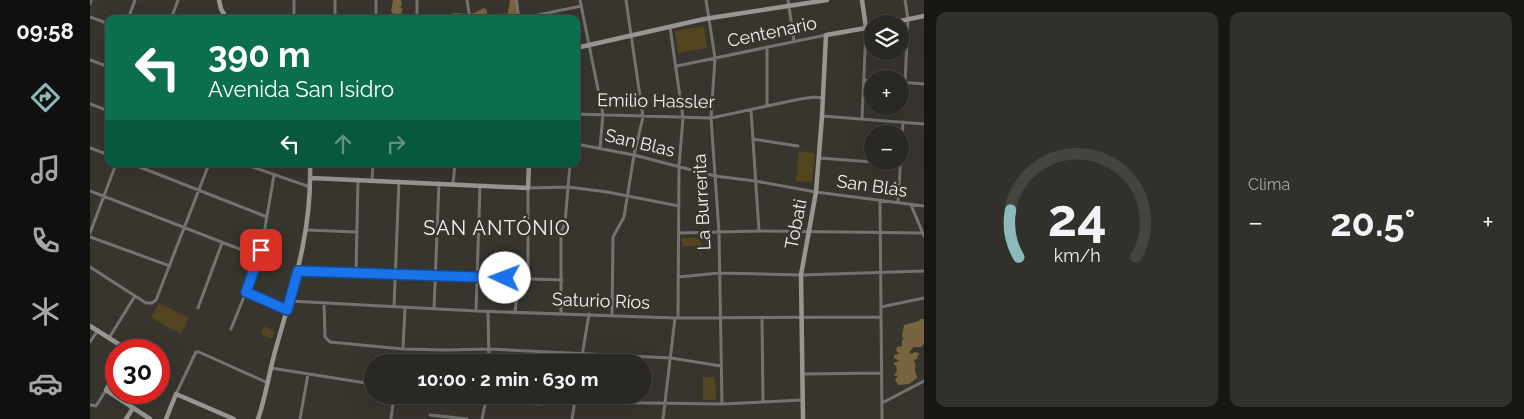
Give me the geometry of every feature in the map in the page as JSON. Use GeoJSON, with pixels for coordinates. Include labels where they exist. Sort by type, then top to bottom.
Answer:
{"type":"FeatureCollection","features":[{"type":"Feature","properties":{"kind":"street"},"geometry":{"type":"LineString","coordinates":[[90,4],[92,0]]}},
{"type":"Feature","properties":{"kind":"street"},"geometry":{"type":"LineString","coordinates":[[129,15],[135,0]]}},
{"type":"Feature","properties":{"kind":"street"},"geometry":{"type":"LineString","coordinates":[[172,15],[178,0]]}},
{"type":"Feature","properties":{"kind":"street"},"geometry":{"type":"LineString","coordinates":[[219,0],[225,15]]}},
{"type":"Feature","properties":{"kind":"street"},"geometry":{"type":"LineString","coordinates":[[294,0],[294,15]]}},
{"type":"Feature","properties":{"kind":"street"},"geometry":{"type":"LineString","coordinates":[[335,0],[335,15]]}},
{"type":"Feature","properties":{"kind":"street"},"geometry":{"type":"LineString","coordinates":[[376,0],[376,15]]}},
{"type":"Feature","properties":{"kind":"street"},"geometry":{"type":"LineString","coordinates":[[417,0],[417,15]]}},
{"type":"Feature","properties":{"kind":"street"},"geometry":{"type":"LineString","coordinates":[[467,0],[469,13]]}},
{"type":"Feature","properties":{"kind":"street"},"geometry":{"type":"LineString","coordinates":[[516,0],[518,15]]}},
{"type":"Feature","properties":{"kind":"street"},"geometry":{"type":"LineString","coordinates":[[580,0],[603,114],[600,148]]}},
{"type":"Feature","properties":{"kind":"street"},"geometry":{"type":"LineString","coordinates":[[612,315],[613,236],[624,216],[634,155],[644,117],[626,0]]}},
{"type":"Feature","properties":{"kind":"street","name":"La Burrerita"},"geometry":{"type":"LineString","coordinates":[[706,0],[715,58],[710,118],[719,232],[722,404]]}},
{"type":"Feature","properties":{"kind":"street"},"geometry":{"type":"LineString","coordinates":[[788,0],[794,41]]}},
{"type":"Feature","properties":{"kind":"street"},"geometry":{"type":"LineString","coordinates":[[580,47],[708,18],[827,0]]}},
{"type":"Feature","properties":{"kind":"street"},"geometry":{"type":"LineString","coordinates":[[862,0],[864,15]]}},
{"type":"Feature","properties":{"kind":"street"},"geometry":{"type":"LineString","coordinates":[[905,0],[907,15]]}},
{"type":"Feature","properties":{"kind":"street"},"geometry":{"type":"LineString","coordinates":[[538,15],[582,6]]}},
{"type":"Feature","properties":{"kind":"street"},"geometry":{"type":"LineString","coordinates":[[909,19],[924,16]]}},
{"type":"Feature","properties":{"kind":"street"},"geometry":{"type":"LineString","coordinates":[[90,17],[105,23]]}},
{"type":"Feature","properties":{"kind":"street"},"geometry":{"type":"LineString","coordinates":[[663,419],[677,318],[680,233],[679,166],[683,118],[670,26]]}},
{"type":"Feature","properties":{"kind":"street","name":"Centenario"},"geometry":{"type":"LineString","coordinates":[[677,66],[864,28]]}},
{"type":"Feature","properties":{"kind":"street","name":"Tobati"},"geometry":{"type":"LineString","coordinates":[[803,419],[801,275],[816,192],[826,35]]}},
{"type":"Feature","properties":{"kind":"street"},"geometry":{"type":"LineString","coordinates":[[767,47],[767,106]]}},
{"type":"Feature","properties":{"kind":"street"},"geometry":{"type":"LineString","coordinates":[[90,60],[105,66]]}},
{"type":"Feature","properties":{"kind":"street"},"geometry":{"type":"LineString","coordinates":[[862,119],[864,80]]}},
{"type":"Feature","properties":{"kind":"street"},"geometry":{"type":"LineString","coordinates":[[909,83],[924,84]]}},
{"type":"Feature","properties":{"kind":"street","name":"Emilio Hassler"},"geometry":{"type":"LineString","coordinates":[[580,114],[710,118],[807,98],[823,98]]}},
{"type":"Feature","properties":{"kind":"street"},"geometry":{"type":"LineString","coordinates":[[90,104],[105,110]]}},
{"type":"Feature","properties":{"kind":"street"},"geometry":{"type":"LineString","coordinates":[[751,110],[759,231]]}},
{"type":"Feature","properties":{"kind":"street"},"geometry":{"type":"LineString","coordinates":[[822,116],[924,124]]}},
{"type":"Feature","properties":{"kind":"street"},"geometry":{"type":"LineString","coordinates":[[753,139],[798,146]]}},
{"type":"Feature","properties":{"kind":"street","name":"San Blas"},"geometry":{"type":"LineString","coordinates":[[580,145],[634,155],[715,176],[816,192]]}},
{"type":"Feature","properties":{"kind":"street"},"geometry":{"type":"LineString","coordinates":[[90,148],[105,154]]}},
{"type":"Feature","properties":{"kind":"street"},"geometry":{"type":"LineString","coordinates":[[819,158],[864,161]]}},
{"type":"Feature","properties":{"kind":"street"},"geometry":{"type":"LineString","coordinates":[[90,233],[115,167]]}},
{"type":"Feature","properties":{"kind":"street"},"geometry":{"type":"LineString","coordinates":[[140,167],[267,217]]}},
{"type":"Feature","properties":{"kind":"street"},"geometry":{"type":"LineString","coordinates":[[90,267],[146,303],[152,303],[156,300],[208,167]]}},
{"type":"Feature","properties":{"kind":"street"},"geometry":{"type":"LineString","coordinates":[[252,167],[311,187]]}},
{"type":"Feature","properties":{"kind":"street"},"geometry":{"type":"LineString","coordinates":[[258,419],[298,271],[307,230],[311,187],[310,167]]}},
{"type":"Feature","properties":{"kind":"street"},"geometry":{"type":"LineString","coordinates":[[372,180],[373,167]]}},
{"type":"Feature","properties":{"kind":"street"},"geometry":{"type":"LineString","coordinates":[[454,184],[455,167]]}},
{"type":"Feature","properties":{"kind":"street"},"geometry":{"type":"LineString","coordinates":[[528,279],[529,167]]}},
{"type":"Feature","properties":{"kind":"street"},"geometry":{"type":"LineString","coordinates":[[562,313],[561,232],[565,223],[570,167]]}},
{"type":"Feature","properties":{"kind":"street"},"geometry":{"type":"LineString","coordinates":[[898,203],[900,170]]}},
{"type":"Feature","properties":{"kind":"street"},"geometry":{"type":"LineString","coordinates":[[231,329],[260,257],[274,175]]}},
{"type":"Feature","properties":{"kind":"street"},"geometry":{"type":"LineString","coordinates":[[311,178],[528,188],[568,187],[679,206]]}},
{"type":"Feature","properties":{"kind":"street"},"geometry":{"type":"LineString","coordinates":[[356,273],[358,179]]}},
{"type":"Feature","properties":{"kind":"street"},"geometry":{"type":"LineString","coordinates":[[394,307],[400,181]]}},
{"type":"Feature","properties":{"kind":"street"},"geometry":{"type":"LineString","coordinates":[[434,309],[439,183]]}},
{"type":"Feature","properties":{"kind":"street"},"geometry":{"type":"LineString","coordinates":[[476,311],[480,186]]}},
{"type":"Feature","properties":{"kind":"street"},"geometry":{"type":"LineString","coordinates":[[90,192],[260,257]]}},
{"type":"Feature","properties":{"kind":"street","name":"San Blás"},"geometry":{"type":"LineString","coordinates":[[816,192],[924,206]]}},
{"type":"Feature","properties":{"kind":"street"},"geometry":{"type":"LineString","coordinates":[[880,201],[882,419]]}},
{"type":"Feature","properties":{"kind":"street"},"geometry":{"type":"LineString","coordinates":[[680,233],[808,231],[880,232],[923,235],[911,205]]}},
{"type":"Feature","properties":{"kind":"street"},"geometry":{"type":"LineString","coordinates":[[307,230],[357,232]]}},
{"type":"Feature","properties":{"kind":"street"},"geometry":{"type":"LineString","coordinates":[[90,237],[170,266]]}},
{"type":"Feature","properties":{"kind":"street"},"geometry":{"type":"LineString","coordinates":[[198,308],[222,243]]}},
{"type":"Feature","properties":{"kind":"street"},"geometry":{"type":"LineString","coordinates":[[298,271],[562,280]]}},
{"type":"Feature","properties":{"kind":"street"},"geometry":{"type":"LineString","coordinates":[[678,277],[720,273],[801,275],[924,271]]}},
{"type":"Feature","properties":{"kind":"street"},"geometry":{"type":"LineString","coordinates":[[515,312],[519,279]]}},
{"type":"Feature","properties":{"kind":"street"},"geometry":{"type":"LineString","coordinates":[[246,292],[287,310]]}},
{"type":"Feature","properties":{"kind":"street"},"geometry":{"type":"LineString","coordinates":[[90,326],[109,338],[135,296]]}},
{"type":"Feature","properties":{"kind":"street"},"geometry":{"type":"LineString","coordinates":[[881,307],[924,298]]}},
{"type":"Feature","properties":{"kind":"street","name":"Saturio Ríos"},"geometry":{"type":"LineString","coordinates":[[290,301],[476,311],[677,318],[881,317]]}},
{"type":"Feature","properties":{"kind":"street"},"geometry":{"type":"LineString","coordinates":[[324,303],[326,338],[330,342],[403,349],[490,349],[671,358],[721,366]]}},
{"type":"Feature","properties":{"kind":"street"},"geometry":{"type":"LineString","coordinates":[[403,349],[405,307]]}},
{"type":"Feature","properties":{"kind":"street"},"geometry":{"type":"LineString","coordinates":[[488,311],[490,354]]}},
{"type":"Feature","properties":{"kind":"street"},"geometry":{"type":"LineString","coordinates":[[582,353],[589,314]]}},
{"type":"Feature","properties":{"kind":"street"},"geometry":{"type":"LineString","coordinates":[[762,318],[763,402]]}},
{"type":"Feature","properties":{"kind":"street"},"geometry":{"type":"LineString","coordinates":[[90,342],[98,330]]}},
{"type":"Feature","properties":{"kind":"street"},"geometry":{"type":"LineString","coordinates":[[166,419],[194,354],[199,352],[268,383]]}},
{"type":"Feature","properties":{"kind":"street"},"geometry":{"type":"LineString","coordinates":[[271,368],[364,383]]}},
{"type":"Feature","properties":{"kind":"street"},"geometry":{"type":"LineString","coordinates":[[802,374],[882,373]]}},
{"type":"Feature","properties":{"kind":"street"},"geometry":{"type":"LineString","coordinates":[[300,419],[308,374]]}},
{"type":"Feature","properties":{"kind":"street"},"geometry":{"type":"LineString","coordinates":[[882,403],[924,381]]}},
{"type":"Feature","properties":{"kind":"street"},"geometry":{"type":"LineString","coordinates":[[92,406],[105,391]]}},
{"type":"Feature","properties":{"kind":"street"},"geometry":{"type":"LineString","coordinates":[[176,394],[234,419]]}},
{"type":"Feature","properties":{"kind":"street"},"geometry":{"type":"LineString","coordinates":[[652,402],[722,404],[802,400]]}},
{"type":"Feature","properties":{"kind":"street"},"geometry":{"type":"LineString","coordinates":[[127,404],[150,419]]}},
{"type":"Feature","properties":{"kind":"street"},"geometry":{"type":"LineString","coordinates":[[391,419],[393,404]]}},
{"type":"Feature","properties":{"kind":"street"},"geometry":{"type":"LineString","coordinates":[[482,419],[485,404]]}},
{"type":"Feature","properties":{"kind":"street"},"geometry":{"type":"LineString","coordinates":[[572,419],[574,404]]}},
{"type":"Feature","properties":{"kind":"street"},"geometry":{"type":"LineString","coordinates":[[126,419],[133,408]]}},
{"type":"Feature","properties":{"kind":"street"},"geometry":{"type":"LineString","coordinates":[[430,414],[467,419]]}},
{"type":"Feature","properties":{"kind":"shaded area"},"geometry":{"type":"Polygon","coordinates":[[[393,0],[401,0],[402,5],[400,7],[403,9],[401,13],[403,15],[394,15],[391,11],[393,0]]]}},
{"type":"Feature","properties":{"kind":"shaded area"},"geometry":{"type":"Polygon","coordinates":[[[510,0],[518,0],[520,15],[508,15],[510,0]]]}},
{"type":"Feature","properties":{"kind":"shaded area"},"geometry":{"type":"Polygon","coordinates":[[[484,8],[487,10],[487,15],[450,15],[454,13],[475,13],[484,8]]]}},
{"type":"Feature","properties":{"kind":"shaded area"},"geometry":{"type":"Polygon","coordinates":[[[513,12],[513,15],[488,15],[513,12]]]}},
{"type":"Feature","properties":{"kind":"shaded area"},"geometry":{"type":"Polygon","coordinates":[[[704,26],[707,48],[678,53],[675,31],[704,26]]]}},
{"type":"Feature","properties":{"kind":"shaded area"},"geometry":{"type":"Polygon","coordinates":[[[799,151],[815,153],[812,182],[796,181],[799,151]]]}},
{"type":"Feature","properties":{"kind":"shaded area"},"geometry":{"type":"Polygon","coordinates":[[[682,238],[701,238],[701,246],[682,246],[682,238]]]}},
{"type":"Feature","properties":{"kind":"shaded area"},"geometry":{"type":"Polygon","coordinates":[[[508,264],[524,265],[524,275],[508,275],[508,264]]]}},
{"type":"Feature","properties":{"kind":"shaded area"},"geometry":{"type":"Polygon","coordinates":[[[159,303],[189,318],[181,334],[151,318],[159,303]]]}},
{"type":"Feature","properties":{"kind":"shaded area"},"geometry":{"type":"Polygon","coordinates":[[[924,319],[924,344],[921,347],[914,347],[909,352],[912,354],[914,352],[919,353],[917,359],[914,360],[917,378],[909,384],[898,385],[895,379],[898,377],[894,375],[897,371],[896,366],[893,363],[899,361],[894,358],[894,355],[899,354],[896,350],[897,347],[902,346],[904,325],[919,321],[924,319]]]}},
{"type":"Feature","properties":{"kind":"shaded area"},"geometry":{"type":"Polygon","coordinates":[[[264,326],[275,332],[272,339],[261,334],[264,326]]]}},
{"type":"Feature","properties":{"kind":"shaded area"},"geometry":{"type":"Polygon","coordinates":[[[703,377],[715,377],[716,400],[703,400],[703,377]]]}},
{"type":"Feature","properties":{"kind":"district","name":"SAN ANTÓNIO"},"geometry":{"type":"Point","coordinates":[497,228]}},
{"type":"Feature","properties":{"kind":"route"},"geometry":{"type":"LineString","coordinates":[[261,250],[246,292],[287,310],[298,271],[505,278]]}}]}
